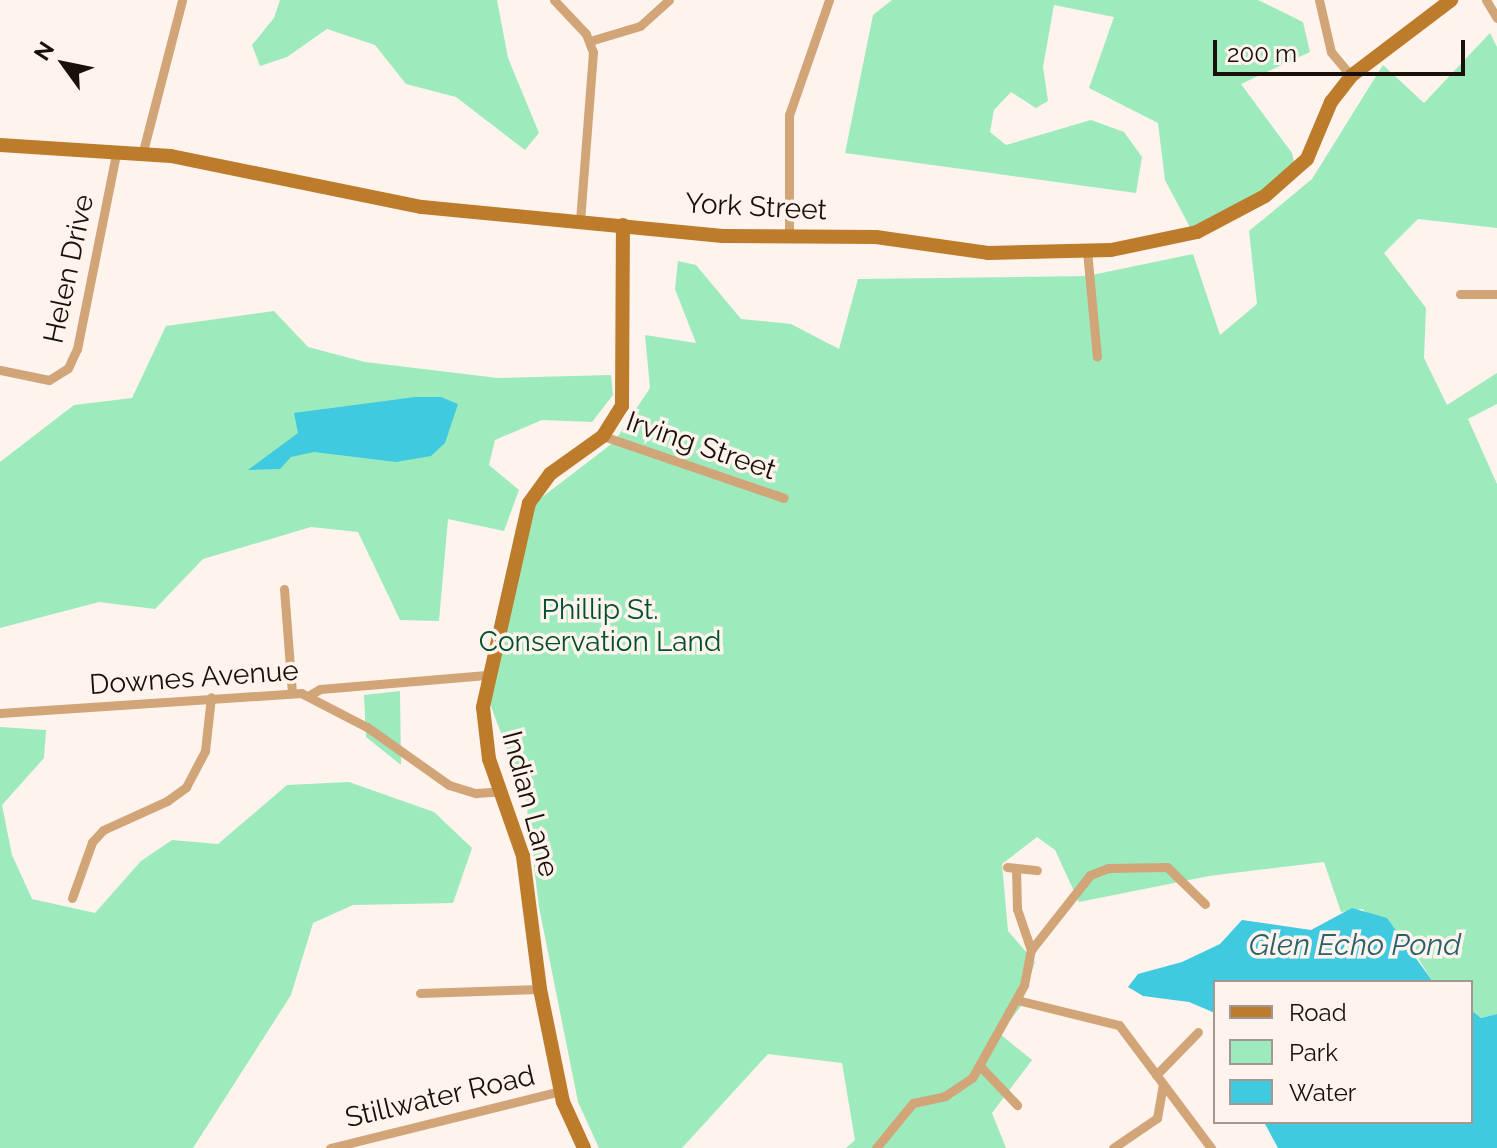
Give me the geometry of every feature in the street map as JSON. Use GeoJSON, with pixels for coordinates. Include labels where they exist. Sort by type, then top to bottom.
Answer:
{"type":"FeatureCollection","features":[{"type":"Feature","properties":{"kind":"street"},"geometry":{"type":"LineString","coordinates":[[142,155],[182,0]]}},
{"type":"Feature","properties":{"kind":"street"},"geometry":{"type":"LineString","coordinates":[[554,0],[590,41],[593,78],[580,221]]}},
{"type":"Feature","properties":{"kind":"street"},"geometry":{"type":"LineString","coordinates":[[590,41],[640,26],[669,0]]}},
{"type":"Feature","properties":{"kind":"street"},"geometry":{"type":"LineString","coordinates":[[789,237],[789,115],[829,0]]}},
{"type":"Feature","properties":{"kind":"street"},"geometry":{"type":"LineString","coordinates":[[1319,0],[1331,52],[1351,76]]}},
{"type":"Feature","properties":{"kind":"street","name":"York Street"},"geometry":{"type":"LineString","coordinates":[[0,145],[208,162],[422,207],[789,237],[876,237],[988,253],[1087,251],[1185,236],[1265,196],[1307,159],[1331,102],[1351,76],[1419,21],[1451,0]]}},
{"type":"Feature","properties":{"kind":"street"},"geometry":{"type":"LineString","coordinates":[[1486,0],[1497,18]]}},
{"type":"Feature","properties":{"kind":"street","name":"Helen Drive"},"geometry":{"type":"LineString","coordinates":[[0,370],[49,380],[68,368],[77,349],[116,153]]}},
{"type":"Feature","properties":{"kind":"street","name":"Indian Lane"},"geometry":{"type":"LineString","coordinates":[[584,1148],[561,1091],[540,989],[523,856],[483,733],[486,675],[510,597],[529,503],[550,474],[603,436],[625,397],[623,225]]}},
{"type":"Feature","properties":{"kind":"street"},"geometry":{"type":"LineString","coordinates":[[1087,251],[1097,357]]}},
{"type":"Feature","properties":{"kind":"street"},"geometry":{"type":"LineString","coordinates":[[1460,294],[1497,294]]}},
{"type":"Feature","properties":{"kind":"street","name":"Irving Street"},"geometry":{"type":"LineString","coordinates":[[603,436],[784,498]]}},
{"type":"Feature","properties":{"kind":"street"},"geometry":{"type":"LineString","coordinates":[[284,589],[292,692]]}},
{"type":"Feature","properties":{"kind":"street","name":"Downes Avenue"},"geometry":{"type":"LineString","coordinates":[[0,713],[292,692],[308,696],[320,689],[486,675]]}},
{"type":"Feature","properties":{"kind":"street"},"geometry":{"type":"LineString","coordinates":[[308,696],[367,727],[449,785],[476,793],[502,791]]}},
{"type":"Feature","properties":{"kind":"street"},"geometry":{"type":"LineString","coordinates":[[72,898],[92,842],[103,830],[167,801],[186,787],[205,751],[211,697]]}},
{"type":"Feature","properties":{"kind":"street"},"geometry":{"type":"LineString","coordinates":[[876,1148],[913,1103],[959,1088],[980,1066],[1017,1000],[1031,950],[1080,884],[1103,869],[1167,867],[1205,904]]}},
{"type":"Feature","properties":{"kind":"street"},"geometry":{"type":"LineString","coordinates":[[1031,950],[1017,909],[1011,868],[1037,870]]}},
{"type":"Feature","properties":{"kind":"street"},"geometry":{"type":"LineString","coordinates":[[420,993],[540,989]]}},
{"type":"Feature","properties":{"kind":"street"},"geometry":{"type":"LineString","coordinates":[[1017,1000],[1119,1025],[1211,1148]]}},
{"type":"Feature","properties":{"kind":"street"},"geometry":{"type":"LineString","coordinates":[[1156,1075],[1198,1032]]}},
{"type":"Feature","properties":{"kind":"street"},"geometry":{"type":"LineString","coordinates":[[980,1066],[1017,1105]]}},
{"type":"Feature","properties":{"kind":"street"},"geometry":{"type":"LineString","coordinates":[[1113,1148],[1157,1118],[1163,1085]]}},
{"type":"Feature","properties":{"kind":"street","name":"Stillwater Road"},"geometry":{"type":"LineString","coordinates":[[330,1148],[356,1137],[561,1091]]}},
{"type":"Feature","properties":{"kind":"green space"},"geometry":{"type":"Polygon","coordinates":[[[280,0],[497,0],[508,58],[539,133],[525,150],[456,97],[406,84],[375,45],[327,29],[287,57],[260,66],[252,45],[274,18],[280,0]]]}},
{"type":"Feature","properties":{"kind":"green space"},"geometry":{"type":"Polygon","coordinates":[[[892,0],[1258,0],[1303,22],[1310,52],[1241,84],[1292,153],[1296,170],[1193,233],[1165,180],[1158,123],[1089,88],[1114,17],[1054,5],[1043,67],[1048,101],[1036,108],[1011,92],[994,110],[990,132],[1006,145],[1091,120],[1124,132],[1142,157],[1136,193],[845,153],[873,15],[892,0]]]}},
{"type":"Feature","properties":{"kind":"green space","name":"Phillip St. Conservation Land"},"geometry":{"type":"Polygon","coordinates":[[[1490,33],[1497,47],[1497,228],[1418,219],[1384,253],[1426,308],[1424,358],[1447,405],[1497,373],[1497,404],[1468,419],[1497,484],[1497,1014],[1481,1018],[1473,1012],[1473,980],[1432,980],[1412,949],[1362,909],[1341,912],[1324,862],[1209,876],[1079,902],[1055,850],[1037,837],[1002,864],[1008,931],[1035,962],[1021,1006],[1000,1034],[1032,1060],[992,1113],[1006,1148],[846,1148],[855,1140],[842,1063],[768,1054],[682,1148],[599,1148],[578,1102],[539,907],[526,801],[489,701],[481,700],[481,685],[517,524],[541,498],[614,442],[650,388],[645,335],[696,343],[675,289],[678,261],[696,265],[741,319],[791,324],[839,349],[858,279],[1087,276],[1193,254],[1220,335],[1257,304],[1249,231],[1312,179],[1383,65],[1424,103],[1490,33]]]}},
{"type":"Feature","properties":{"kind":"green space"},"geometry":{"type":"Polygon","coordinates":[[[274,311],[308,347],[365,362],[498,378],[611,375],[613,395],[592,422],[542,420],[495,440],[489,465],[519,490],[504,531],[448,519],[439,621],[400,620],[358,532],[311,527],[203,559],[155,609],[99,602],[0,628],[0,462],[74,405],[132,398],[166,326],[274,311]]]}},
{"type":"Feature","properties":{"kind":"green space"},"geometry":{"type":"Polygon","coordinates":[[[400,691],[401,765],[366,737],[364,695],[400,691]]]}},
{"type":"Feature","properties":{"kind":"green space"},"geometry":{"type":"Polygon","coordinates":[[[0,727],[46,730],[44,758],[2,805],[12,855],[32,899],[95,913],[141,861],[172,840],[218,844],[287,785],[349,782],[434,812],[472,848],[453,903],[353,905],[313,923],[291,995],[193,1148],[0,1148],[0,727]]]}},
{"type":"Feature","properties":{"kind":"water"},"geometry":{"type":"Polygon","coordinates":[[[415,397],[441,397],[458,404],[445,443],[431,456],[396,462],[314,452],[291,457],[280,469],[248,470],[298,433],[294,413],[415,397]]]}},
{"type":"Feature","properties":{"kind":"water","name":"Glen Echo Pond"},"geometry":{"type":"Polygon","coordinates":[[[1352,908],[1387,918],[1432,980],[1213,980],[1213,1012],[1189,1002],[1143,996],[1128,987],[1138,974],[1182,962],[1220,944],[1242,920],[1311,930],[1352,908]]]}},
{"type":"Feature","properties":{"kind":"water","name":"Glen Echo Pond"},"geometry":{"type":"Polygon","coordinates":[[[1473,1012],[1481,1018],[1497,1014],[1497,1148],[1278,1148],[1265,1124],[1473,1124],[1473,1012]]]}}]}
